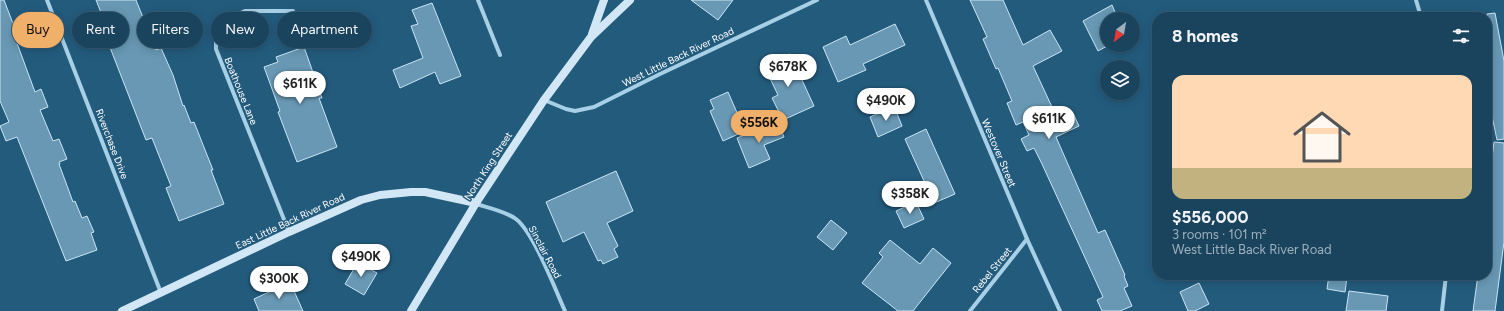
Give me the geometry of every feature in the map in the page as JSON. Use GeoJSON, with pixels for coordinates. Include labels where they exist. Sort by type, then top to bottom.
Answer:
{"type":"FeatureCollection","features":[{"type":"Feature","properties":{"kind":"main road","name":"North King Street"},"geometry":{"type":"LineString","coordinates":[[591,37],[604,0]]}},
{"type":"Feature","properties":{"kind":"main road","name":"North King Street"},"geometry":{"type":"LineString","coordinates":[[411,311],[476,204],[544,100],[591,37],[630,0]]}},
{"type":"Feature","properties":{"kind":"main road","name":"East Little Back River Road"},"geometry":{"type":"LineString","coordinates":[[122,311],[289,232],[361,200],[380,195],[425,192],[476,204]]}},
{"type":"Feature","properties":{"kind":"street","name":"Riverchase Drive"},"geometry":{"type":"LineString","coordinates":[[47,0],[161,293]]}},
{"type":"Feature","properties":{"kind":"street"},"geometry":{"type":"LineString","coordinates":[[478,0],[500,54]]}},
{"type":"Feature","properties":{"kind":"street","name":"West Little Back River Road"},"geometry":{"type":"LineString","coordinates":[[544,100],[575,111],[594,107],[660,74],[817,0]]}},
{"type":"Feature","properties":{"kind":"street","name":"Westover Street"},"geometry":{"type":"LineString","coordinates":[[926,0],[1060,311]]}},
{"type":"Feature","properties":{"kind":"street"},"geometry":{"type":"LineString","coordinates":[[1416,0],[1420,12]]}},
{"type":"Feature","properties":{"kind":"street","name":"Boathouse Lane"},"geometry":{"type":"LineString","coordinates":[[289,232],[216,49],[216,38],[221,26],[232,17],[245,11],[294,11]]}},
{"type":"Feature","properties":{"kind":"street","name":"Sinclair Road"},"geometry":{"type":"LineString","coordinates":[[476,204],[509,215],[517,220],[528,233],[565,311]]}},
{"type":"Feature","properties":{"kind":"street","name":"Rebel Street"},"geometry":{"type":"LineString","coordinates":[[970,311],[1028,239]]}},
{"type":"Feature","properties":{"kind":"street"},"geometry":{"type":"LineString","coordinates":[[1442,311],[1445,280]]}},
{"type":"Feature","properties":{"kind":"building"},"geometry":{"type":"Polygon","coordinates":[[[0,0],[4,0],[12,21],[12,48],[19,48],[35,92],[41,89],[48,107],[40,110],[53,141],[59,139],[67,159],[59,162],[59,164],[73,202],[75,201],[82,218],[87,216],[94,232],[91,233],[97,250],[66,261],[17,137],[6,141],[0,126],[9,122],[0,101],[0,0]]]}},
{"type":"Feature","properties":{"kind":"building"},"geometry":{"type":"Polygon","coordinates":[[[96,0],[136,0],[141,12],[137,12],[137,48],[155,48],[156,50],[161,48],[173,75],[183,106],[184,105],[191,123],[194,122],[213,170],[211,170],[224,204],[179,221],[166,188],[171,186],[152,138],[146,140],[110,48],[129,48],[129,12],[101,12],[96,0]]]}},
{"type":"Feature","properties":{"kind":"building"},"geometry":{"type":"Polygon","coordinates":[[[691,0],[733,0],[718,20],[691,0]]]}},
{"type":"Feature","properties":{"kind":"building"},"geometry":{"type":"Polygon","coordinates":[[[970,0],[1003,0],[1023,45],[1050,30],[1062,51],[1033,66],[1058,120],[1073,113],[1079,126],[1056,137],[1098,233],[1105,230],[1125,275],[1124,276],[1128,286],[1124,288],[1132,306],[1120,311],[1102,311],[1097,300],[1103,297],[1042,164],[1034,148],[1027,151],[1021,139],[1029,135],[1023,122],[1016,125],[1007,103],[1012,101],[998,68],[996,69],[983,39],[987,37],[970,0]]]}},
{"type":"Feature","properties":{"kind":"building"},"geometry":{"type":"Polygon","coordinates":[[[432,3],[461,76],[440,84],[435,72],[400,88],[393,70],[423,58],[411,26],[418,24],[412,10],[432,3]]]}},
{"type":"Feature","properties":{"kind":"building"},"geometry":{"type":"Polygon","coordinates":[[[1112,5],[1115,12],[1100,12],[1100,50],[1098,51],[1083,21],[1112,5]]]}},
{"type":"Feature","properties":{"kind":"building"},"geometry":{"type":"Polygon","coordinates":[[[1492,13],[1495,13],[1504,61],[1504,139],[1497,140],[1492,116],[1492,13]]]}},
{"type":"Feature","properties":{"kind":"building"},"geometry":{"type":"Polygon","coordinates":[[[895,24],[905,45],[863,64],[866,70],[838,82],[823,47],[846,36],[850,45],[895,24]]]}},
{"type":"Feature","properties":{"kind":"building"},"geometry":{"type":"Polygon","coordinates":[[[304,48],[322,98],[319,98],[337,147],[297,162],[278,112],[280,111],[264,67],[278,62],[276,57],[304,48]]]}},
{"type":"Feature","properties":{"kind":"building"},"geometry":{"type":"Polygon","coordinates":[[[790,54],[814,106],[783,120],[772,98],[778,95],[764,66],[790,54]]]}},
{"type":"Feature","properties":{"kind":"building"},"geometry":{"type":"Polygon","coordinates":[[[728,92],[745,131],[723,141],[710,111],[714,109],[710,100],[728,92]]]}},
{"type":"Feature","properties":{"kind":"building"},"geometry":{"type":"Polygon","coordinates":[[[894,106],[902,126],[878,137],[870,117],[894,106]]]}},
{"type":"Feature","properties":{"kind":"building"},"geometry":{"type":"Polygon","coordinates":[[[778,122],[784,137],[764,145],[770,159],[749,168],[737,138],[778,122]]]}},
{"type":"Feature","properties":{"kind":"building"},"geometry":{"type":"Polygon","coordinates":[[[926,129],[955,194],[934,203],[905,139],[926,129]]]}},
{"type":"Feature","properties":{"kind":"building"},"geometry":{"type":"Polygon","coordinates":[[[1494,142],[1504,143],[1504,242],[1495,311],[1473,311],[1477,280],[1492,280],[1492,158],[1494,142]]]}},
{"type":"Feature","properties":{"kind":"building"},"geometry":{"type":"Polygon","coordinates":[[[616,171],[633,211],[607,223],[618,246],[614,249],[618,257],[603,264],[601,260],[598,261],[584,232],[563,242],[546,202],[616,171]]]}},
{"type":"Feature","properties":{"kind":"building"},"geometry":{"type":"Polygon","coordinates":[[[916,202],[924,219],[904,228],[896,211],[916,202]]]}},
{"type":"Feature","properties":{"kind":"building"},"geometry":{"type":"Polygon","coordinates":[[[831,220],[847,233],[833,250],[817,237],[831,220]]]}},
{"type":"Feature","properties":{"kind":"building"},"geometry":{"type":"Polygon","coordinates":[[[890,240],[920,264],[933,248],[951,263],[913,311],[898,311],[862,283],[883,257],[879,253],[890,240]]]}},
{"type":"Feature","properties":{"kind":"building"},"geometry":{"type":"Polygon","coordinates":[[[358,262],[377,273],[364,295],[345,284],[358,262]]]}},
{"type":"Feature","properties":{"kind":"building"},"geometry":{"type":"Polygon","coordinates":[[[1328,280],[1347,280],[1345,292],[1327,289],[1328,280]]]}},
{"type":"Feature","properties":{"kind":"building"},"geometry":{"type":"Polygon","coordinates":[[[290,282],[303,311],[259,311],[254,299],[290,282]]]}},
{"type":"Feature","properties":{"kind":"building"},"geometry":{"type":"Polygon","coordinates":[[[1199,283],[1209,304],[1195,311],[1188,311],[1180,292],[1199,283]]]}},
{"type":"Feature","properties":{"kind":"building"},"geometry":{"type":"Polygon","coordinates":[[[1349,291],[1388,296],[1386,311],[1346,311],[1349,291]]]}}]}
